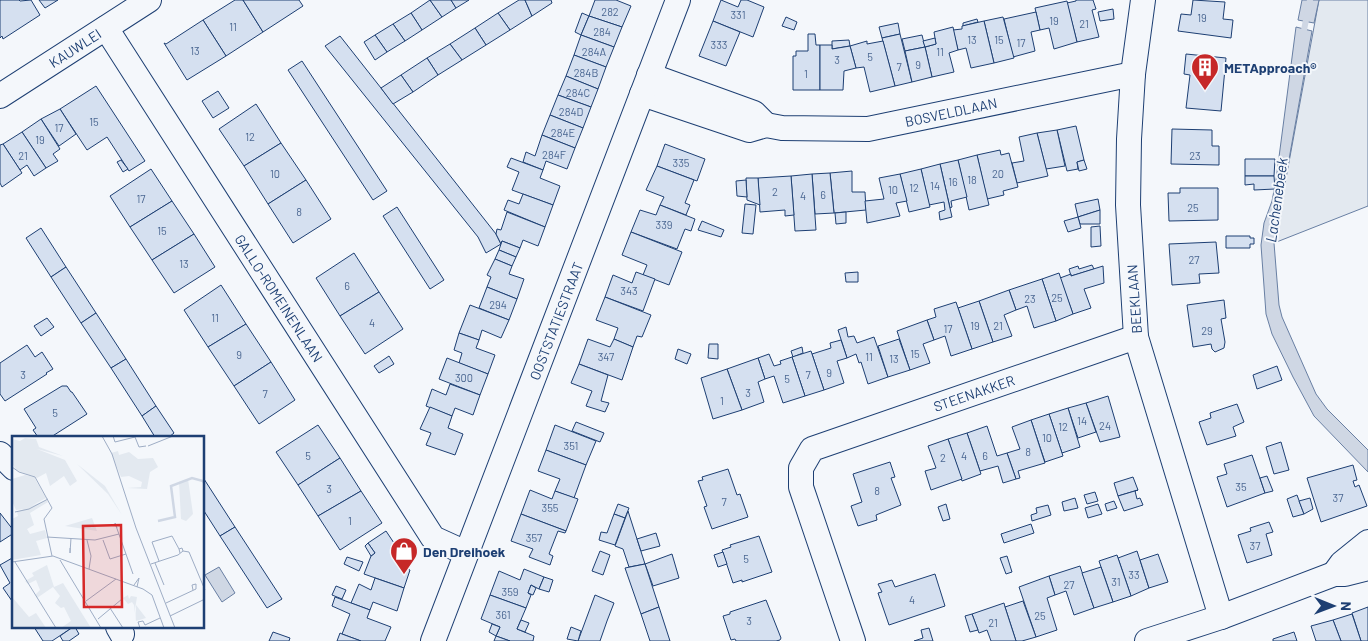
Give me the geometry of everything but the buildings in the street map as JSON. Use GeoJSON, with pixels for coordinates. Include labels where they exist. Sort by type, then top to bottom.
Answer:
{"type":"FeatureCollection","features":[{"type":"Feature","properties":{"kind":"street","name":"KAUWLEI"},"geometry":{"type":"LineString","coordinates":[[0,96],[149,0]]}},
{"type":"Feature","properties":{"kind":"street","name":"OOSTSTATIESTRAAT"},"geometry":{"type":"LineString","coordinates":[[433,641],[678,0]]}},
{"type":"Feature","properties":{"kind":"street","name":"BEEKLAAN"},"geometry":{"type":"LineString","coordinates":[[1143,0],[1133,74],[1129,139],[1128,205],[1136,337],[1221,616]]}},
{"type":"Feature","properties":{"kind":"street","name":"GALLO-ROMEINENLAAN"},"geometry":{"type":"LineString","coordinates":[[106,28],[433,538],[466,553]]}},
{"type":"Feature","properties":{"kind":"street","name":"BOSVELDLAAN"},"geometry":{"type":"LineString","coordinates":[[646,85],[754,113],[766,125],[782,128],[868,129],[1133,74]]}},
{"type":"Feature","properties":{"kind":"street","name":"STEENAKKER"},"geometry":{"type":"LineString","coordinates":[[853,641],[802,487],[802,468],[812,449],[1136,337]]}},
{"type":"Feature","properties":{"kind":"street"},"geometry":{"type":"LineString","coordinates":[[0,454],[12,466]]}},
{"type":"Feature","properties":{"kind":"street"},"geometry":{"type":"LineString","coordinates":[[1334,574],[1342,563],[1368,542]]}},
{"type":"Feature","properties":{"kind":"street"},"geometry":{"type":"LineString","coordinates":[[1147,641],[1334,574],[1345,574],[1368,568]]}},
{"type":"Feature","properties":{"kind":"shaded area"},"geometry":{"type":"Polygon","coordinates":[[[1319,0],[1368,0],[1368,206],[1274,243],[1319,0]]]}},
{"type":"Feature","properties":{"kind":"water"},"geometry":{"type":"Polygon","coordinates":[[[1302,0],[1319,0],[1314,23],[1298,20],[1302,0]]]}},
{"type":"Feature","properties":{"kind":"water"},"geometry":{"type":"Polygon","coordinates":[[[1296,27],[1312,31],[1274,243],[1279,305],[1282,317],[1316,394],[1327,409],[1368,450],[1368,472],[1314,416],[1272,334],[1266,314],[1261,245],[1264,223],[1272,201],[1276,180],[1296,27]]]}},
{"type":"Feature","properties":{"kind":"water"},"geometry":{"type":"Polygon","coordinates":[[[219,567],[235,593],[222,602],[205,575],[219,567]]]}},
{"type":"Feature","properties":{"kind":"waterway","name":"Lachenebeek"},"geometry":{"type":"LineString","coordinates":[[1303,35],[1310,0]]}},
{"type":"Feature","properties":{"kind":"place","name":"METApproach®"},"geometry":{"type":"Point","coordinates":[1205,91]}},
{"type":"Feature","properties":{"kind":"place","name":"Den Dreihoek"},"geometry":{"type":"Point","coordinates":[404,575]}}]}
